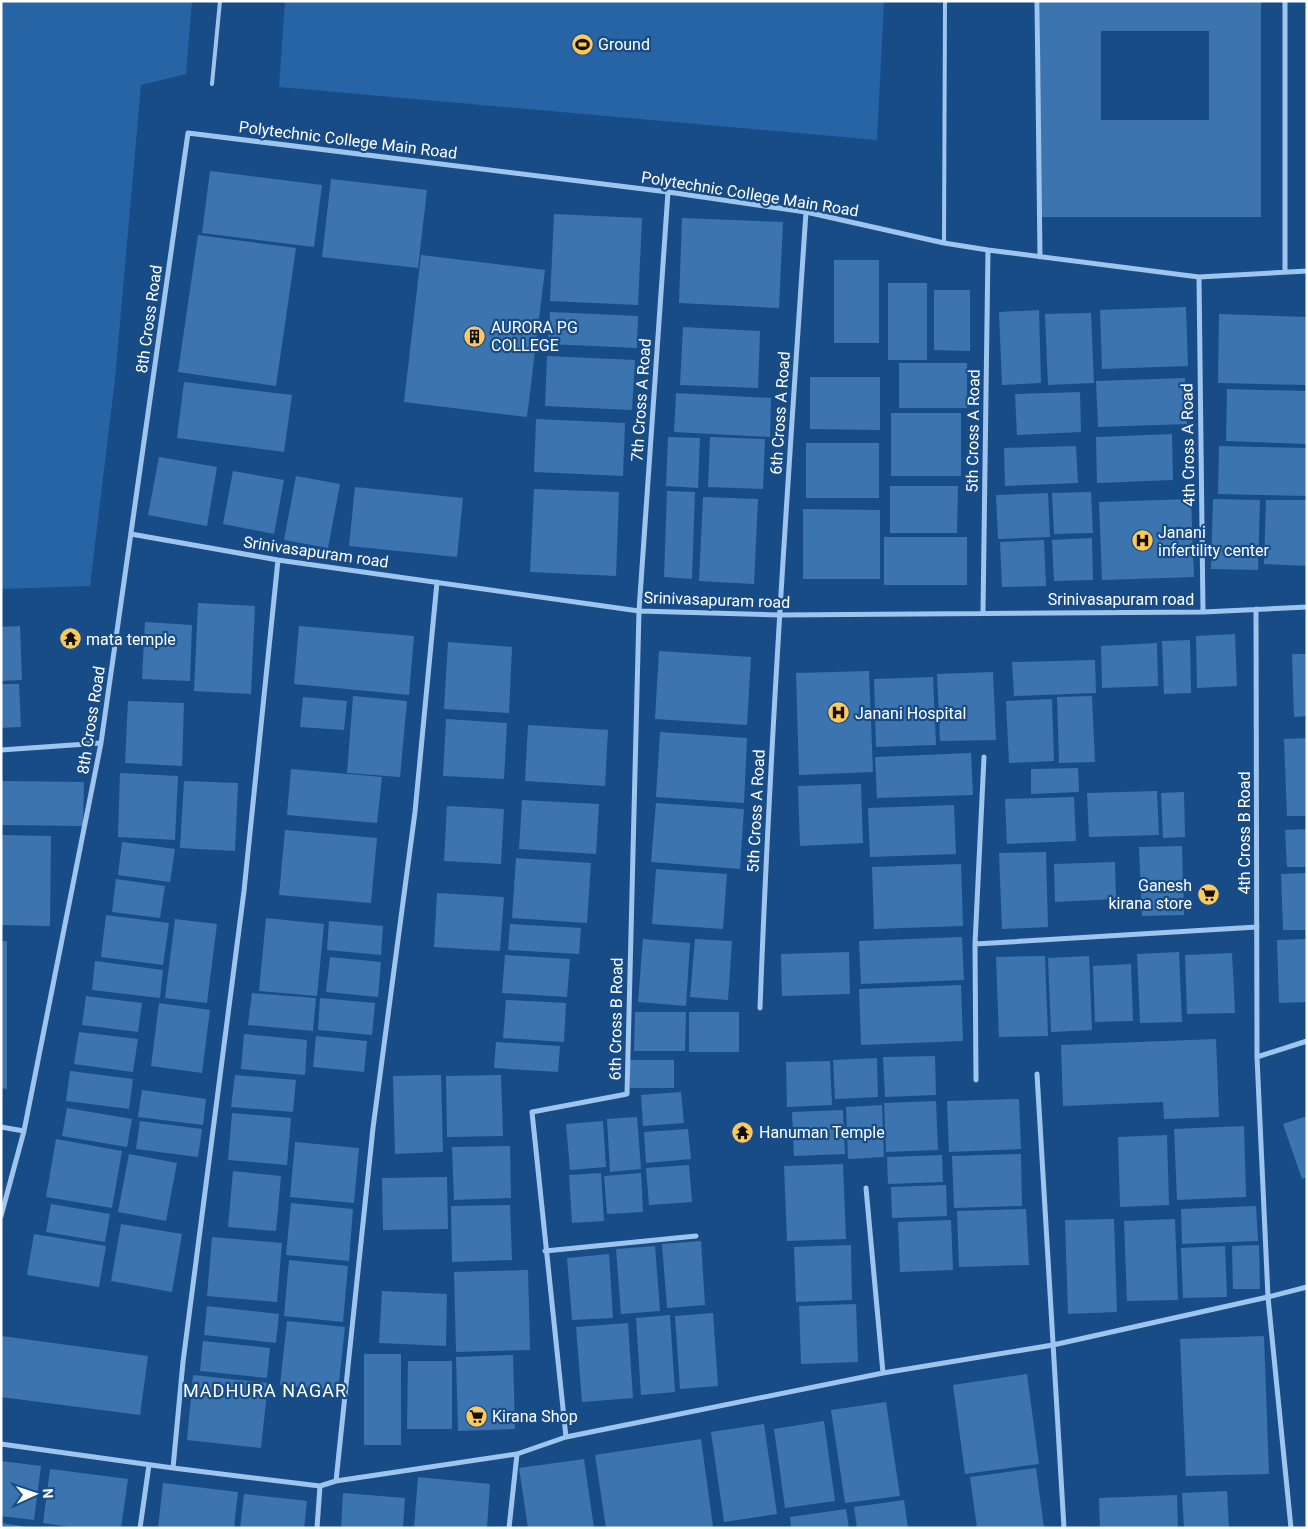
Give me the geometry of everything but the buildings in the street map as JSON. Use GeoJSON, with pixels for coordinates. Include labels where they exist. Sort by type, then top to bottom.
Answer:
{"type":"FeatureCollection","features":[{"type":"Feature","properties":{"kind":"street"},"geometry":{"type":"LineString","coordinates":[[1036,1],[1040,257]]}},
{"type":"Feature","properties":{"kind":"street"},"geometry":{"type":"LineString","coordinates":[[1285,272],[1286,1]]}},
{"type":"Feature","properties":{"kind":"street","name":"Polytechnic College Main Road"},"geometry":{"type":"LineString","coordinates":[[188,133],[668,192],[806,212],[944,243],[1199,277],[1307,271]]}},
{"type":"Feature","properties":{"kind":"street","name":"8th Cross Road"},"geometry":{"type":"LineString","coordinates":[[1,1216],[24,1131],[101,743],[188,133]]}},
{"type":"Feature","properties":{"kind":"street","name":"7th Cross A Road"},"geometry":{"type":"LineString","coordinates":[[639,611],[668,192]]}},
{"type":"Feature","properties":{"kind":"street","name":"6th Cross A Road"},"geometry":{"type":"LineString","coordinates":[[779,615],[806,212]]}},
{"type":"Feature","properties":{"kind":"street","name":"5th Cross A Road"},"geometry":{"type":"LineString","coordinates":[[983,612],[988,250]]}},
{"type":"Feature","properties":{"kind":"street","name":"4th Cross A Road"},"geometry":{"type":"LineString","coordinates":[[1199,277],[1203,612]]}},
{"type":"Feature","properties":{"kind":"street","name":"Srinivasapuram road"},"geometry":{"type":"LineString","coordinates":[[131,534],[278,560],[639,611],[779,615],[983,612],[1203,612],[1307,607]]}},
{"type":"Feature","properties":{"kind":"street"},"geometry":{"type":"LineString","coordinates":[[173,1468],[183,1362],[244,891],[278,560]]}},
{"type":"Feature","properties":{"kind":"street"},"geometry":{"type":"LineString","coordinates":[[336,1481],[373,1128],[415,812],[437,582]]}},
{"type":"Feature","properties":{"kind":"street","name":"4th Cross B Road"},"geometry":{"type":"LineString","coordinates":[[1256,609],[1257,1057],[1268,1297],[1291,1528]]}},
{"type":"Feature","properties":{"kind":"street","name":"6th Cross B Road"},"geometry":{"type":"LineString","coordinates":[[566,1437],[545,1251],[532,1112],[627,1094],[639,611]]}},
{"type":"Feature","properties":{"kind":"street","name":"5th Cross A Road"},"geometry":{"type":"LineString","coordinates":[[760,1008],[766,845],[779,615]]}},
{"type":"Feature","properties":{"kind":"street"},"geometry":{"type":"LineString","coordinates":[[1,750],[101,743]]}},
{"type":"Feature","properties":{"kind":"street"},"geometry":{"type":"LineString","coordinates":[[976,1080],[976,944],[984,757]]}},
{"type":"Feature","properties":{"kind":"street"},"geometry":{"type":"LineString","coordinates":[[976,944],[1257,927]]}},
{"type":"Feature","properties":{"kind":"street"},"geometry":{"type":"LineString","coordinates":[[1257,1057],[1307,1041]]}},
{"type":"Feature","properties":{"kind":"street"},"geometry":{"type":"LineString","coordinates":[[1037,1074],[1064,1528]]}},
{"type":"Feature","properties":{"kind":"street"},"geometry":{"type":"LineString","coordinates":[[1,1127],[24,1131]]}},
{"type":"Feature","properties":{"kind":"street"},"geometry":{"type":"LineString","coordinates":[[866,1188],[883,1373]]}},
{"type":"Feature","properties":{"kind":"street"},"geometry":{"type":"LineString","coordinates":[[545,1251],[696,1236]]}},
{"type":"Feature","properties":{"kind":"street"},"geometry":{"type":"LineString","coordinates":[[1,1444],[149,1465],[320,1486],[336,1481],[517,1454],[566,1437],[883,1373],[1053,1345],[1307,1287]]}},
{"type":"Feature","properties":{"kind":"street"},"geometry":{"type":"LineString","coordinates":[[508,1528],[517,1454]]}},
{"type":"Feature","properties":{"kind":"street"},"geometry":{"type":"LineString","coordinates":[[140,1528],[149,1465]]}},
{"type":"Feature","properties":{"kind":"street"},"geometry":{"type":"LineString","coordinates":[[317,1528],[320,1486]]}},
{"type":"Feature","properties":{"kind":"lane"},"geometry":{"type":"LineString","coordinates":[[212,84],[220,1]]}},
{"type":"Feature","properties":{"kind":"lane"},"geometry":{"type":"LineString","coordinates":[[944,243],[945,1]]}},
{"type":"Feature","properties":{"kind":"shaded area"},"geometry":{"type":"Polygon","coordinates":[[[1,1],[192,1],[186,74],[141,85],[115,379],[90,586],[1,589],[1,1]]]}},
{"type":"Feature","properties":{"kind":"shaded area","name":"Ground"},"geometry":{"type":"Polygon","coordinates":[[[285,1],[884,1],[877,140],[279,87],[285,1]]]}},
{"type":"Feature","properties":{"kind":"place","name":"Ground"},"geometry":{"type":"Point","coordinates":[582,44]}},
{"type":"Feature","properties":{"kind":"place","name":"AURORA PG COLLEGE"},"geometry":{"type":"Point","coordinates":[475,336]}},
{"type":"Feature","properties":{"kind":"place","name":"Janani infertility center"},"geometry":{"type":"Point","coordinates":[1142,541]}},
{"type":"Feature","properties":{"kind":"place","name":"mata temple"},"geometry":{"type":"Point","coordinates":[70,639]}},
{"type":"Feature","properties":{"kind":"place","name":"Janani Hospital"},"geometry":{"type":"Point","coordinates":[839,713]}},
{"type":"Feature","properties":{"kind":"place","name":"Ganesh kirana store"},"geometry":{"type":"Point","coordinates":[1208,894]}},
{"type":"Feature","properties":{"kind":"place","name":"Hanuman Temple"},"geometry":{"type":"Point","coordinates":[743,1132]}},
{"type":"Feature","properties":{"kind":"place","name":"Kirana Shop"},"geometry":{"type":"Point","coordinates":[476,1416]}},
{"type":"Feature","properties":{"kind":"district","name":"MADHURA NAGAR"},"geometry":{"type":"Point","coordinates":[265,1390]}}]}
